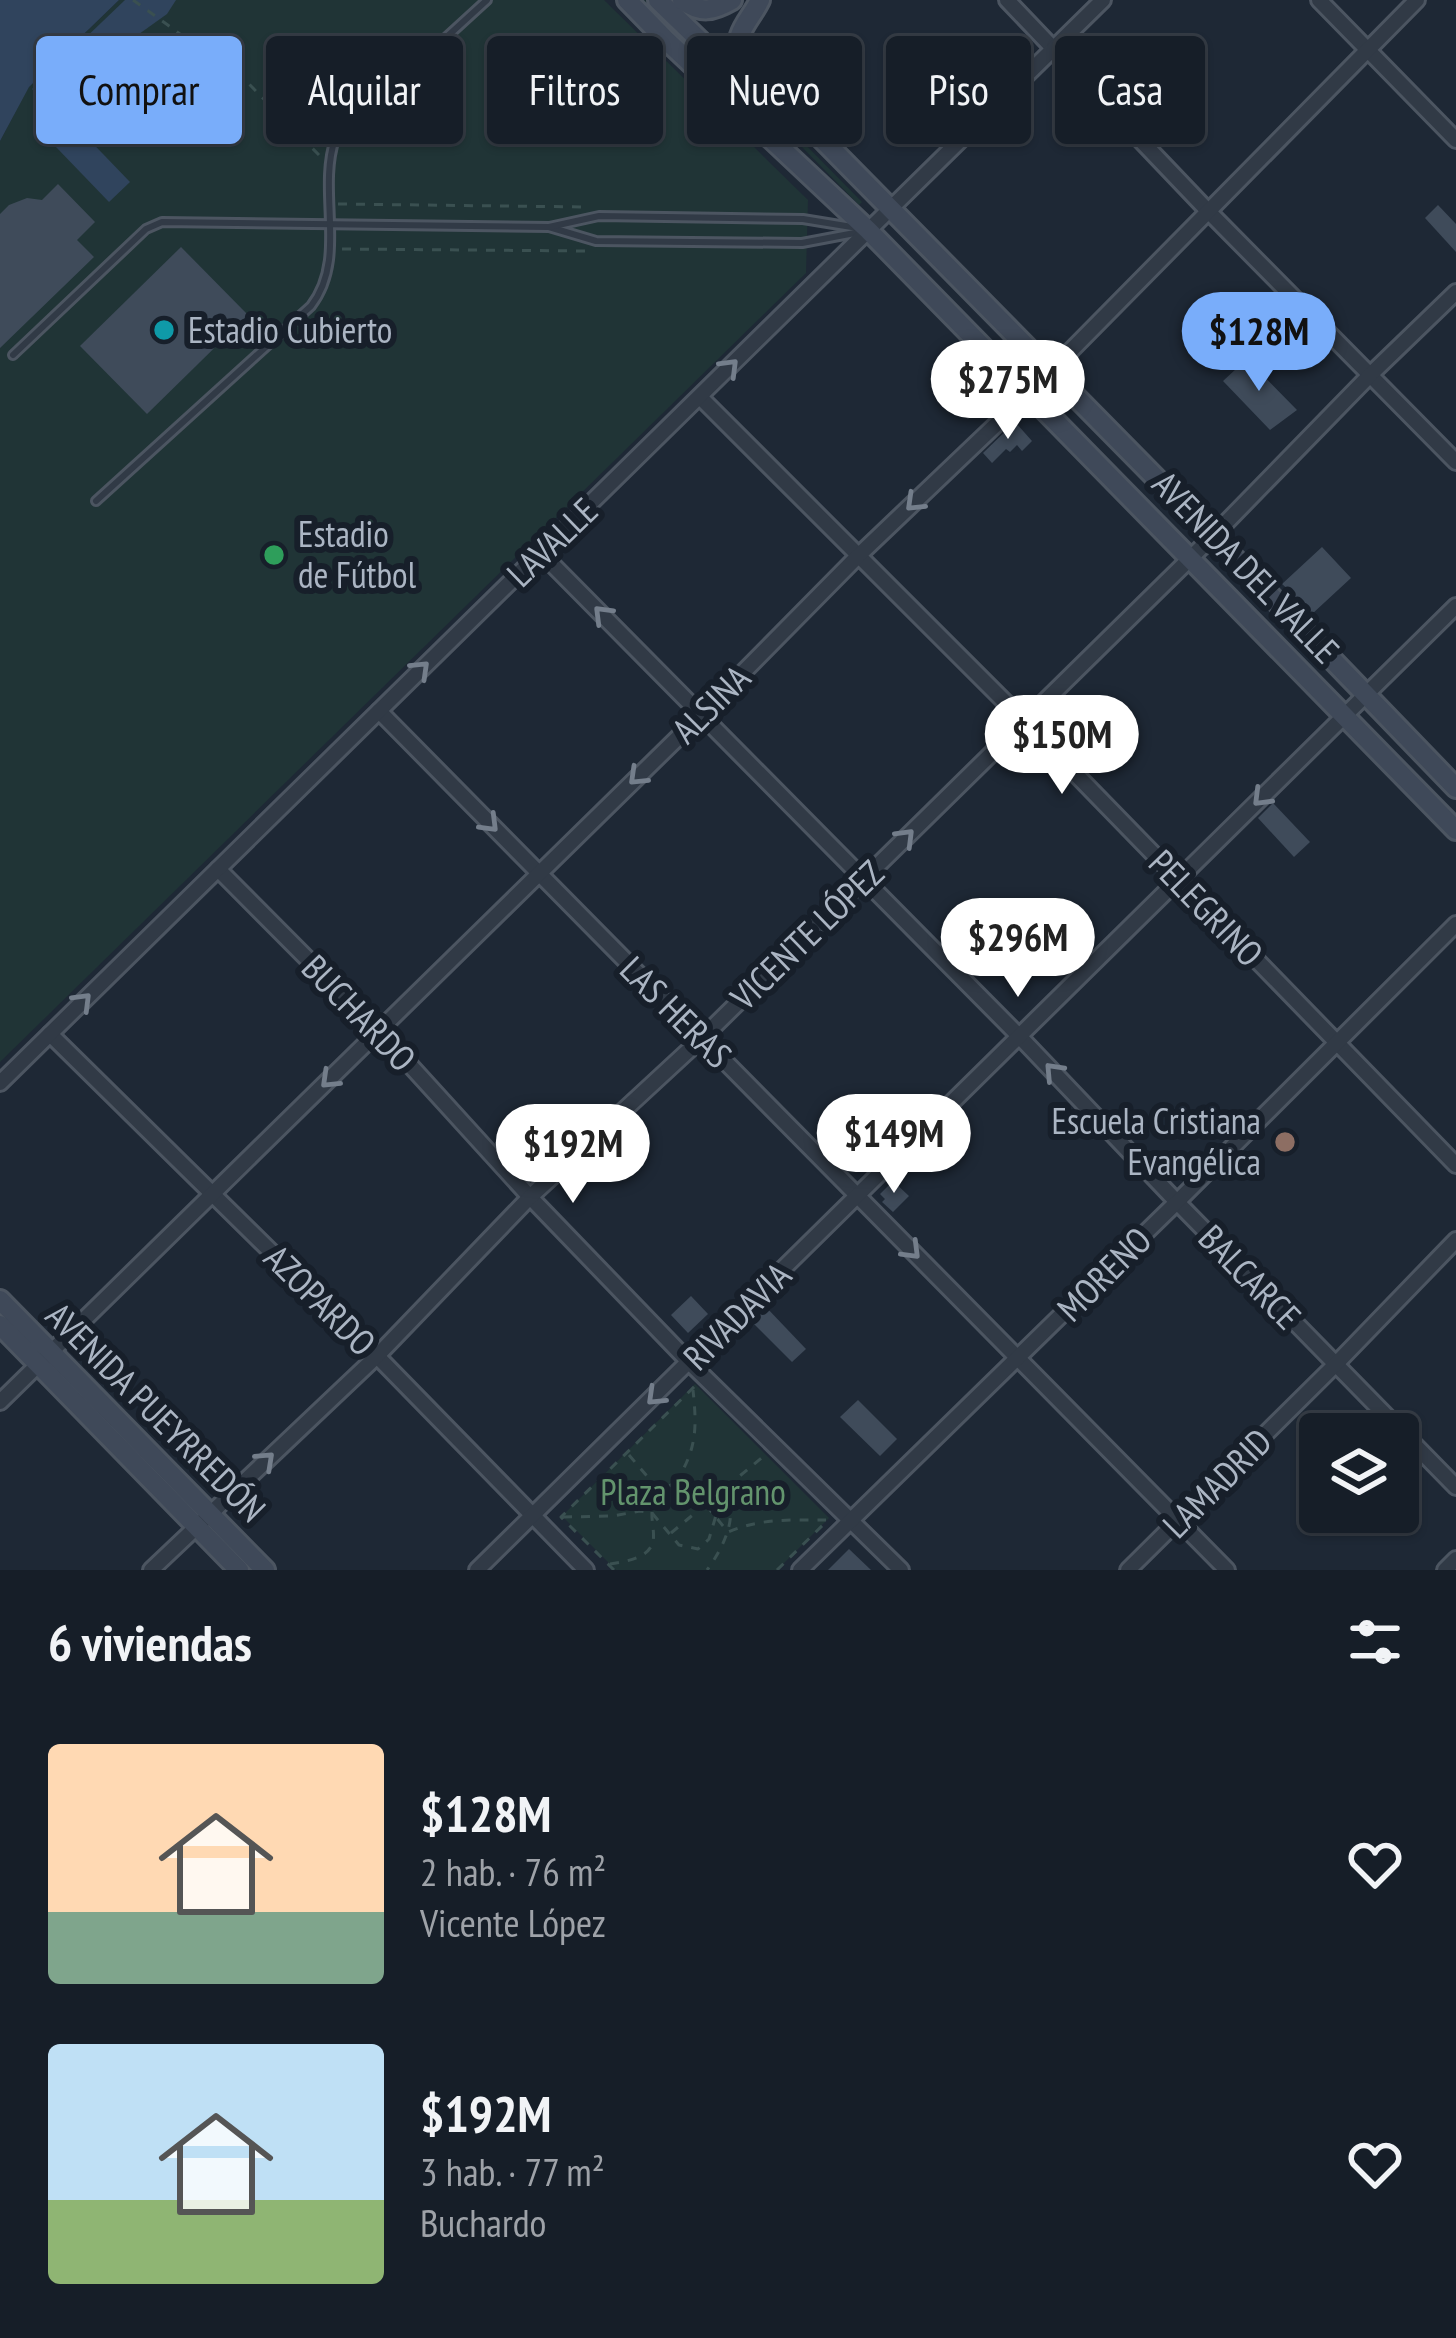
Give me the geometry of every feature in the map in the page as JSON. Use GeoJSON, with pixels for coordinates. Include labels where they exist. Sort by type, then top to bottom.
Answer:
{"type":"FeatureCollection","features":[{"type":"Feature","properties":{"kind":"main road","name":"AVENIDA DEL VALLE"},"geometry":{"type":"LineString","coordinates":[[627,0],[868,230],[1456,830]]}},
{"type":"Feature","properties":{"kind":"main road","name":"AVENIDA DEL VALLE"},"geometry":{"type":"LineString","coordinates":[[658,0],[695,36]]}},
{"type":"Feature","properties":{"kind":"main road"},"geometry":{"type":"LineString","coordinates":[[682,0],[701,11],[715,10],[732,0]]}},
{"type":"Feature","properties":{"kind":"main road"},"geometry":{"type":"LineString","coordinates":[[739,36],[760,0]]}},
{"type":"Feature","properties":{"kind":"main road","name":"AVENIDA DEL VALLE"},"geometry":{"type":"LineString","coordinates":[[825,144],[1456,788]]}},
{"type":"Feature","properties":{"kind":"main road","name":"AVENIDA PUEYRREDÓN"},"geometry":{"type":"LineString","coordinates":[[0,1300],[45,1359],[203,1520],[265,1570]]}},
{"type":"Feature","properties":{"kind":"main road","name":"AVENIDA PUEYRREDÓN"},"geometry":{"type":"LineString","coordinates":[[0,1325],[45,1359]]}},
{"type":"Feature","properties":{"kind":"main road","name":"AVENIDA PUEYRREDÓN"},"geometry":{"type":"LineString","coordinates":[[203,1520],[238,1570]]}},
{"type":"Feature","properties":{"kind":"street"},"geometry":{"type":"LineString","coordinates":[[1007,0],[1456,462]]}},
{"type":"Feature","properties":{"kind":"street","name":"LAVALLE"},"geometry":{"type":"LineString","coordinates":[[0,1084],[1103,0]]}},
{"type":"Feature","properties":{"kind":"street"},"geometry":{"type":"LineString","coordinates":[[1318,0],[1456,140]]}},
{"type":"Feature","properties":{"kind":"street","name":"ALSINA"},"geometry":{"type":"LineString","coordinates":[[0,1402],[1029,393],[1417,0]]}},
{"type":"Feature","properties":{"kind":"street","name":"VICENTE LÓPEZ"},"geometry":{"type":"LineString","coordinates":[[151,1570],[377,1356],[530,1197],[702,1038],[1456,292]]}},
{"type":"Feature","properties":{"kind":"street","name":"PELEGRINO"},"geometry":{"type":"LineString","coordinates":[[700,397],[1024,721],[1456,1165]]}},
{"type":"Feature","properties":{"kind":"street","name":"BALCARCE"},"geometry":{"type":"LineString","coordinates":[[540,552],[1456,1487]]}},
{"type":"Feature","properties":{"kind":"street","name":"RIVADAVIA"},"geometry":{"type":"LineString","coordinates":[[477,1570],[1456,606]]}},
{"type":"Feature","properties":{"kind":"street","name":"LAS HERAS"},"geometry":{"type":"LineString","coordinates":[[379,711],[1227,1570]]}},
{"type":"Feature","properties":{"kind":"street","name":"BUCHARDO"},"geometry":{"type":"LineString","coordinates":[[218,869],[379,1031],[690,1363],[901,1570]]}},
{"type":"Feature","properties":{"kind":"street","name":"MORENO"},"geometry":{"type":"LineString","coordinates":[[800,1570],[1456,924]]}},
{"type":"Feature","properties":{"kind":"street","name":"AZOPARDO"},"geometry":{"type":"LineString","coordinates":[[50,1034],[586,1570]]}},
{"type":"Feature","properties":{"kind":"street","name":"LAMADRID"},"geometry":{"type":"LineString","coordinates":[[1128,1570],[1456,1240]]}},
{"type":"Feature","properties":{"kind":"street"},"geometry":{"type":"LineString","coordinates":[[1445,1570],[1456,1559]]}},
{"type":"Feature","properties":{"kind":"lane"},"geometry":{"type":"LineString","coordinates":[[96,501],[311,306],[322,291],[330,265],[329,165],[335,140],[487,0]]}},
{"type":"Feature","properties":{"kind":"lane"},"geometry":{"type":"LineString","coordinates":[[13,355],[146,229],[162,222],[549,227],[599,216],[803,219],[868,230]]}},
{"type":"Feature","properties":{"kind":"lane"},"geometry":{"type":"LineString","coordinates":[[549,227],[596,242],[802,243],[868,230]]}},
{"type":"Feature","properties":{"kind":"path"},"geometry":{"type":"LineString","coordinates":[[133,0],[248,83],[329,165]]}},
{"type":"Feature","properties":{"kind":"path"},"geometry":{"type":"LineString","coordinates":[[329,204],[590,207]]}},
{"type":"Feature","properties":{"kind":"path"},"geometry":{"type":"LineString","coordinates":[[330,249],[589,251]]}},
{"type":"Feature","properties":{"kind":"path"},"geometry":{"type":"LineString","coordinates":[[562,1517],[695,1386],[695,1439],[689,1462],[657,1499],[652,1513],[654,1543],[649,1553],[634,1561],[608,1565]]}},
{"type":"Feature","properties":{"kind":"path"},"geometry":{"type":"LineString","coordinates":[[628,1452],[652,1482],[700,1481],[722,1493],[731,1507],[728,1532],[707,1570]]}},
{"type":"Feature","properties":{"kind":"path"},"geometry":{"type":"LineString","coordinates":[[670,1534],[766,1454]]}},
{"type":"Feature","properties":{"kind":"path"},"geometry":{"type":"LineString","coordinates":[[562,1517],[652,1513],[679,1545],[698,1549],[709,1539],[722,1493]]}},
{"type":"Feature","properties":{"kind":"path"},"geometry":{"type":"LineString","coordinates":[[706,1505],[728,1532]]}},
{"type":"Feature","properties":{"kind":"path"},"geometry":{"type":"LineString","coordinates":[[562,1517],[614,1570]]}},
{"type":"Feature","properties":{"kind":"path"},"geometry":{"type":"LineString","coordinates":[[728,1532],[769,1520],[829,1519],[777,1570]]}},
{"type":"Feature","properties":{"kind":"green space"},"geometry":{"type":"Polygon","coordinates":[[[119,0],[604,0],[641,36],[487,36],[487,144],[663,144],[663,58],[687,81],[687,144],[751,144],[808,200],[806,273],[0,1062],[0,141],[36,80],[36,144],[242,144],[242,36],[82,36],[119,0]]]}},
{"type":"Feature","properties":{"kind":"green space"},"geometry":{"type":"Polygon","coordinates":[[[639,0],[645,0],[687,43],[687,49],[639,0]]]}},
{"type":"Feature","properties":{"kind":"green space"},"geometry":{"type":"Polygon","coordinates":[[[799,144],[805,144],[862,202],[859,205],[799,144]]]}},
{"type":"Feature","properties":{"kind":"green space","name":"Plaza Belgrano"},"geometry":{"type":"Polygon","coordinates":[[[695,1384],[829,1518],[777,1570],[616,1570],[562,1516],[695,1384]]]}},
{"type":"Feature","properties":{"kind":"water"},"geometry":{"type":"Polygon","coordinates":[[[0,0],[119,0],[82,36],[36,36],[36,80],[0,141],[0,0]]]}},
{"type":"Feature","properties":{"kind":"water"},"geometry":{"type":"Polygon","coordinates":[[[125,0],[176,0],[167,14],[136,36],[87,36],[125,0]]]}},
{"type":"Feature","properties":{"kind":"water"},"geometry":{"type":"Polygon","coordinates":[[[93,144],[130,182],[109,202],[56,147],[93,144]]]}},
{"type":"Feature","properties":{"kind":"building"},"geometry":{"type":"Polygon","coordinates":[[[58,184],[95,222],[77,240],[94,257],[0,348],[0,214],[27,198],[42,200],[58,184]]]}},
{"type":"Feature","properties":{"kind":"building"},"geometry":{"type":"Polygon","coordinates":[[[1438,205],[1456,224],[1456,252],[1425,218],[1438,205]]]}},
{"type":"Feature","properties":{"kind":"building","name":"Estadio Cubierto"},"geometry":{"type":"Polygon","coordinates":[[[181,247],[248,315],[147,414],[80,346],[181,247]]]}},
{"type":"Feature","properties":{"kind":"building"},"geometry":{"type":"Polygon","coordinates":[[[1243,355],[1297,410],[1270,430],[1223,381],[1243,355]]]}},
{"type":"Feature","properties":{"kind":"building"},"geometry":{"type":"Polygon","coordinates":[[[974,373],[991,389],[988,400],[968,419],[947,400],[974,373]]]}},
{"type":"Feature","properties":{"kind":"building"},"geometry":{"type":"Polygon","coordinates":[[[1015,422],[1032,441],[1022,451],[1017,445],[1010,452],[1006,449],[992,463],[983,453],[1015,422]]]}},
{"type":"Feature","properties":{"kind":"building"},"geometry":{"type":"Polygon","coordinates":[[[1322,547],[1351,578],[1312,614],[1282,584],[1322,547]]]}},
{"type":"Feature","properties":{"kind":"building"},"geometry":{"type":"Polygon","coordinates":[[[1273,803],[1310,842],[1294,857],[1258,818],[1273,803]]]}},
{"type":"Feature","properties":{"kind":"building"},"geometry":{"type":"Polygon","coordinates":[[[893,1181],[909,1196],[893,1212],[880,1194],[893,1181]]]}},
{"type":"Feature","properties":{"kind":"building"},"geometry":{"type":"Polygon","coordinates":[[[691,1296],[708,1314],[688,1333],[671,1315],[691,1296]]]}},
{"type":"Feature","properties":{"kind":"building"},"geometry":{"type":"Polygon","coordinates":[[[765,1306],[806,1349],[792,1362],[751,1321],[765,1306]]]}},
{"type":"Feature","properties":{"kind":"building"},"geometry":{"type":"Polygon","coordinates":[[[858,1400],[897,1439],[880,1456],[840,1417],[858,1400]]]}},
{"type":"Feature","properties":{"kind":"building"},"geometry":{"type":"Polygon","coordinates":[[[849,1549],[871,1570],[828,1570],[849,1549]]]}},
{"type":"Feature","properties":{"kind":"place","name":"Estadio Cubierto"},"geometry":{"type":"Point","coordinates":[164,330]}},
{"type":"Feature","properties":{"kind":"place","name":"Estadio de Fútbol"},"geometry":{"type":"Point","coordinates":[274,555]}},
{"type":"Feature","properties":{"kind":"place","name":"Escuela Cristiana Evangélica"},"geometry":{"type":"Point","coordinates":[1285,1142]}}]}
